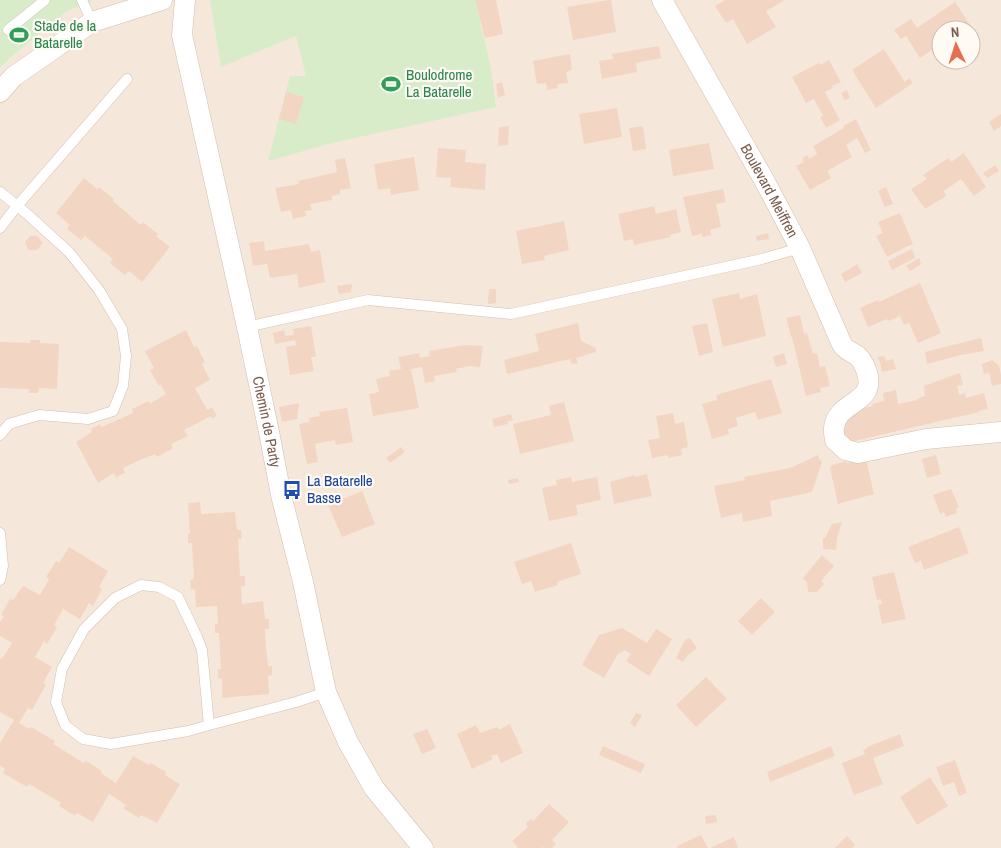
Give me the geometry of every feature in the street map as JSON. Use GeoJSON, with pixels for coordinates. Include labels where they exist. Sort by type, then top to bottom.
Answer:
{"type":"FeatureCollection","features":[{"type":"Feature","properties":{"kind":"street"},"geometry":{"type":"LineString","coordinates":[[0,92],[13,77],[92,22],[162,0]]}},
{"type":"Feature","properties":{"kind":"street","name":"Chemin de Party"},"geometry":{"type":"LineString","coordinates":[[185,0],[182,35],[247,327],[281,495],[303,582],[326,692],[348,742],[374,788],[423,848]]}},
{"type":"Feature","properties":{"kind":"street","name":"Boulevard Meiffren"},"geometry":{"type":"LineString","coordinates":[[662,0],[764,180],[800,248],[844,347],[858,356],[865,366],[869,383],[866,394],[844,409],[834,427],[835,440],[846,450],[858,453],[926,438],[1001,432]]}},
{"type":"Feature","properties":{"kind":"lane"},"geometry":{"type":"LineString","coordinates":[[8,30],[45,0]]}},
{"type":"Feature","properties":{"kind":"lane"},"geometry":{"type":"LineString","coordinates":[[82,0],[92,22]]}},
{"type":"Feature","properties":{"kind":"lane"},"geometry":{"type":"LineString","coordinates":[[0,228],[127,79]]}},
{"type":"Feature","properties":{"kind":"lane"},"geometry":{"type":"LineString","coordinates":[[0,192],[69,252],[99,290],[122,329],[126,356],[123,386],[113,411],[88,419],[39,415],[9,424],[0,435]]}},
{"type":"Feature","properties":{"kind":"lane"},"geometry":{"type":"LineString","coordinates":[[247,327],[368,300],[511,314],[762,259],[800,248]]}},
{"type":"Feature","properties":{"kind":"lane"},"geometry":{"type":"LineString","coordinates":[[0,533],[3,566],[0,580]]}},
{"type":"Feature","properties":{"kind":"lane"},"geometry":{"type":"LineString","coordinates":[[209,725],[202,650],[178,597],[159,587],[141,586],[115,598],[84,629],[62,669],[56,702],[65,725],[83,739],[111,744],[188,731],[326,692]]}},
{"type":"Feature","properties":{"kind":"shaded area"},"geometry":{"type":"Polygon","coordinates":[[[93,0],[1001,0],[1001,848],[0,848],[0,68],[66,12],[93,0]]]}},
{"type":"Feature","properties":{"kind":"green space","name":"Stade de la Batarelle"},"geometry":{"type":"Polygon","coordinates":[[[0,0],[93,0],[66,12],[0,68],[0,0]]]}},
{"type":"Feature","properties":{"kind":"green space","name":"Boulodrome La Batarelle"},"geometry":{"type":"Polygon","coordinates":[[[210,0],[475,0],[491,68],[496,107],[332,143],[268,161],[290,76],[306,76],[296,36],[221,67],[210,0]]]}},
{"type":"Feature","properties":{"kind":"building"},"geometry":{"type":"Polygon","coordinates":[[[475,0],[496,0],[503,34],[485,38],[475,0]]]}},
{"type":"Feature","properties":{"kind":"building"},"geometry":{"type":"Polygon","coordinates":[[[611,0],[616,32],[573,40],[567,7],[611,0]]]}},
{"type":"Feature","properties":{"kind":"building"},"geometry":{"type":"Polygon","coordinates":[[[725,0],[785,0],[766,11],[776,27],[747,44],[733,19],[726,23],[715,6],[725,0]]]}},
{"type":"Feature","properties":{"kind":"building"},"geometry":{"type":"Polygon","coordinates":[[[955,2],[967,20],[931,20],[931,51],[920,58],[906,36],[901,39],[894,30],[911,19],[917,28],[955,2]]]}},
{"type":"Feature","properties":{"kind":"building"},"geometry":{"type":"Polygon","coordinates":[[[659,46],[661,58],[636,63],[637,72],[602,79],[599,61],[613,59],[612,54],[659,46]]]}},
{"type":"Feature","properties":{"kind":"building"},"geometry":{"type":"Polygon","coordinates":[[[884,49],[905,82],[909,78],[913,83],[876,108],[852,70],[884,49]]]}},
{"type":"Feature","properties":{"kind":"building"},"geometry":{"type":"Polygon","coordinates":[[[570,54],[572,70],[566,72],[568,83],[557,84],[558,88],[547,90],[546,83],[537,84],[533,61],[570,54]]]}},
{"type":"Feature","properties":{"kind":"building"},"geometry":{"type":"Polygon","coordinates":[[[829,60],[841,82],[825,92],[840,120],[826,128],[820,117],[823,116],[814,99],[806,103],[792,77],[829,60]]]}},
{"type":"Feature","properties":{"kind":"building"},"geometry":{"type":"Polygon","coordinates":[[[502,82],[505,95],[498,98],[496,84],[502,82]]]}},
{"type":"Feature","properties":{"kind":"building"},"geometry":{"type":"Polygon","coordinates":[[[847,90],[850,98],[844,100],[841,93],[847,90]]]}},
{"type":"Feature","properties":{"kind":"building"},"geometry":{"type":"Polygon","coordinates":[[[286,92],[304,97],[296,124],[279,119],[286,92]]]}},
{"type":"Feature","properties":{"kind":"building"},"geometry":{"type":"Polygon","coordinates":[[[617,108],[622,137],[584,144],[579,114],[617,108]]]}},
{"type":"Feature","properties":{"kind":"building"},"geometry":{"type":"Polygon","coordinates":[[[1001,114],[1001,126],[994,131],[989,122],[1001,114]]]}},
{"type":"Feature","properties":{"kind":"building"},"geometry":{"type":"Polygon","coordinates":[[[856,119],[871,150],[865,153],[857,138],[846,145],[852,157],[827,171],[831,178],[810,190],[796,166],[804,162],[802,158],[807,155],[809,159],[817,154],[813,146],[856,119]]]}},
{"type":"Feature","properties":{"kind":"building"},"geometry":{"type":"Polygon","coordinates":[[[509,126],[508,145],[498,146],[499,127],[509,126]]]}},
{"type":"Feature","properties":{"kind":"building"},"geometry":{"type":"Polygon","coordinates":[[[643,126],[646,149],[633,151],[629,128],[643,126]]]}},
{"type":"Feature","properties":{"kind":"building"},"geometry":{"type":"Polygon","coordinates":[[[709,143],[714,169],[673,176],[669,150],[709,143]]]}},
{"type":"Feature","properties":{"kind":"building"},"geometry":{"type":"Polygon","coordinates":[[[438,148],[466,150],[465,162],[486,164],[485,190],[450,187],[451,178],[436,177],[438,148]]]}},
{"type":"Feature","properties":{"kind":"building"},"geometry":{"type":"Polygon","coordinates":[[[964,153],[986,187],[974,196],[961,179],[944,191],[946,196],[925,209],[911,189],[927,179],[923,175],[948,158],[951,162],[964,153]]]}},
{"type":"Feature","properties":{"kind":"building"},"geometry":{"type":"Polygon","coordinates":[[[414,157],[419,190],[391,195],[390,188],[378,190],[374,164],[414,157]]]}},
{"type":"Feature","properties":{"kind":"building"},"geometry":{"type":"Polygon","coordinates":[[[345,158],[351,188],[340,190],[340,194],[332,196],[332,200],[310,204],[312,210],[305,211],[306,216],[293,219],[291,210],[281,212],[275,188],[299,184],[298,181],[337,172],[335,160],[345,158]]]}},
{"type":"Feature","properties":{"kind":"building"},"geometry":{"type":"Polygon","coordinates":[[[995,165],[999,171],[987,178],[983,173],[995,165]]]}},
{"type":"Feature","properties":{"kind":"building"},"geometry":{"type":"Polygon","coordinates":[[[84,178],[97,189],[100,188],[114,199],[113,201],[141,225],[143,222],[158,234],[156,236],[170,247],[142,282],[129,271],[125,275],[110,263],[113,259],[85,236],[81,240],[67,229],[70,225],[56,213],[84,178]]]}},
{"type":"Feature","properties":{"kind":"building"},"geometry":{"type":"Polygon","coordinates":[[[886,187],[893,204],[885,207],[878,191],[886,187]]]}},
{"type":"Feature","properties":{"kind":"building"},"geometry":{"type":"Polygon","coordinates":[[[723,189],[726,202],[716,204],[721,227],[710,230],[711,235],[702,237],[702,234],[692,236],[683,197],[723,189]]]}},
{"type":"Feature","properties":{"kind":"building"},"geometry":{"type":"Polygon","coordinates":[[[654,206],[656,214],[676,209],[681,232],[670,235],[671,237],[634,245],[633,239],[624,241],[618,214],[654,206]]]}},
{"type":"Feature","properties":{"kind":"building"},"geometry":{"type":"Polygon","coordinates":[[[900,213],[913,244],[887,257],[876,236],[883,233],[878,222],[900,213]]]}},
{"type":"Feature","properties":{"kind":"building"},"geometry":{"type":"Polygon","coordinates":[[[564,221],[569,250],[544,256],[545,260],[522,264],[516,231],[564,221]]]}},
{"type":"Feature","properties":{"kind":"building"},"geometry":{"type":"Polygon","coordinates":[[[768,233],[769,239],[757,241],[756,236],[768,233]]]}},
{"type":"Feature","properties":{"kind":"building"},"geometry":{"type":"Polygon","coordinates":[[[30,236],[37,236],[43,243],[37,250],[28,250],[25,242],[30,236]]]}},
{"type":"Feature","properties":{"kind":"building"},"geometry":{"type":"Polygon","coordinates":[[[264,241],[265,251],[309,244],[311,252],[320,250],[325,282],[299,288],[297,274],[270,278],[267,264],[253,266],[249,243],[264,241]]]}},
{"type":"Feature","properties":{"kind":"building"},"geometry":{"type":"Polygon","coordinates":[[[912,249],[915,258],[892,270],[888,261],[912,249]]]}},
{"type":"Feature","properties":{"kind":"building"},"geometry":{"type":"Polygon","coordinates":[[[919,258],[921,264],[910,271],[906,266],[919,258]]]}},
{"type":"Feature","properties":{"kind":"building"},"geometry":{"type":"Polygon","coordinates":[[[857,264],[862,273],[845,282],[841,274],[857,264]]]}},
{"type":"Feature","properties":{"kind":"building"},"geometry":{"type":"Polygon","coordinates":[[[920,283],[941,333],[918,343],[909,323],[904,325],[900,316],[868,327],[860,308],[878,300],[879,302],[920,283]]]}},
{"type":"Feature","properties":{"kind":"building"},"geometry":{"type":"Polygon","coordinates":[[[352,284],[351,292],[339,294],[337,286],[352,284]]]}},
{"type":"Feature","properties":{"kind":"building"},"geometry":{"type":"Polygon","coordinates":[[[489,289],[496,289],[496,303],[488,304],[489,289]]]}},
{"type":"Feature","properties":{"kind":"building"},"geometry":{"type":"Polygon","coordinates":[[[739,293],[740,299],[757,294],[766,336],[723,347],[712,299],[739,293]]]}},
{"type":"Feature","properties":{"kind":"building"},"geometry":{"type":"Polygon","coordinates":[[[800,315],[804,334],[807,333],[813,354],[817,353],[820,367],[825,366],[830,386],[820,388],[821,392],[806,396],[786,318],[800,315]]]}},
{"type":"Feature","properties":{"kind":"building"},"geometry":{"type":"Polygon","coordinates":[[[578,323],[581,341],[596,348],[596,352],[576,358],[578,363],[571,364],[570,359],[507,374],[504,360],[539,351],[535,334],[578,323]]]}},
{"type":"Feature","properties":{"kind":"building"},"geometry":{"type":"Polygon","coordinates":[[[707,323],[713,352],[699,356],[692,326],[707,323]]]}},
{"type":"Feature","properties":{"kind":"building"},"geometry":{"type":"Polygon","coordinates":[[[311,326],[316,357],[311,357],[314,371],[290,375],[286,347],[296,345],[295,340],[275,344],[273,333],[284,330],[285,336],[294,335],[293,329],[311,326]]]}},
{"type":"Feature","properties":{"kind":"building"},"geometry":{"type":"Polygon","coordinates":[[[186,330],[194,347],[197,346],[205,362],[202,364],[210,380],[195,388],[207,410],[212,407],[217,416],[211,419],[211,416],[184,430],[188,436],[171,444],[173,448],[157,457],[155,454],[140,460],[123,468],[125,473],[116,477],[114,473],[98,483],[76,442],[92,432],[91,429],[100,424],[102,427],[133,413],[132,409],[149,401],[150,404],[166,394],[150,370],[154,368],[145,351],[186,330]]]}},
{"type":"Feature","properties":{"kind":"building"},"geometry":{"type":"Polygon","coordinates":[[[981,338],[984,351],[927,364],[925,352],[981,338]]]}},
{"type":"Feature","properties":{"kind":"building"},"geometry":{"type":"Polygon","coordinates":[[[31,340],[40,340],[40,343],[59,344],[57,389],[39,388],[38,393],[29,393],[29,389],[0,388],[0,342],[30,343],[31,340]]]}},
{"type":"Feature","properties":{"kind":"building"},"geometry":{"type":"Polygon","coordinates":[[[465,345],[483,346],[480,367],[470,366],[456,369],[457,372],[434,376],[435,381],[425,383],[422,367],[411,369],[419,408],[373,416],[369,394],[379,392],[376,379],[390,376],[389,371],[401,369],[398,357],[419,353],[420,358],[430,356],[429,351],[465,345]]]}},
{"type":"Feature","properties":{"kind":"building"},"geometry":{"type":"Polygon","coordinates":[[[784,353],[787,364],[776,367],[773,357],[784,353]]]}},
{"type":"Feature","properties":{"kind":"building"},"geometry":{"type":"Polygon","coordinates":[[[885,356],[886,361],[893,359],[896,369],[882,372],[877,357],[885,356]]]}},
{"type":"Feature","properties":{"kind":"building"},"geometry":{"type":"Polygon","coordinates":[[[992,360],[999,366],[1001,384],[992,386],[989,373],[984,374],[982,364],[992,360]]]}},
{"type":"Feature","properties":{"kind":"building"},"geometry":{"type":"Polygon","coordinates":[[[960,373],[963,385],[957,386],[959,395],[965,393],[966,398],[984,393],[988,409],[846,443],[841,423],[848,422],[847,419],[850,412],[884,401],[883,393],[896,390],[898,404],[917,400],[925,396],[924,386],[960,373]]]}},
{"type":"Feature","properties":{"kind":"building"},"geometry":{"type":"Polygon","coordinates":[[[771,379],[782,413],[758,420],[755,412],[736,418],[738,426],[728,429],[729,434],[712,439],[702,404],[717,400],[716,395],[771,379]]]}},
{"type":"Feature","properties":{"kind":"building"},"geometry":{"type":"Polygon","coordinates":[[[564,402],[574,441],[520,454],[513,424],[551,415],[549,406],[564,402]]]}},
{"type":"Feature","properties":{"kind":"building"},"geometry":{"type":"Polygon","coordinates":[[[299,403],[297,419],[282,422],[279,407],[299,403]]]}},
{"type":"Feature","properties":{"kind":"building"},"geometry":{"type":"Polygon","coordinates":[[[347,408],[353,442],[336,445],[335,440],[315,444],[318,462],[307,464],[299,424],[310,422],[309,418],[320,416],[319,412],[347,408]]]}},
{"type":"Feature","properties":{"kind":"building"},"geometry":{"type":"Polygon","coordinates":[[[673,413],[675,424],[684,422],[688,447],[681,449],[682,455],[668,458],[668,455],[652,458],[648,440],[660,438],[656,416],[673,413]]]}},
{"type":"Feature","properties":{"kind":"building"},"geometry":{"type":"Polygon","coordinates":[[[511,414],[513,420],[507,422],[508,424],[494,427],[492,419],[511,414]]]}},
{"type":"Feature","properties":{"kind":"building"},"geometry":{"type":"Polygon","coordinates":[[[401,447],[405,452],[390,463],[386,458],[401,447]]]}},
{"type":"Feature","properties":{"kind":"building"},"geometry":{"type":"Polygon","coordinates":[[[818,455],[822,462],[812,492],[770,501],[772,516],[743,522],[742,513],[721,518],[714,486],[745,480],[744,477],[790,468],[818,455]]]}},
{"type":"Feature","properties":{"kind":"building"},"geometry":{"type":"Polygon","coordinates":[[[936,455],[941,474],[927,478],[922,459],[936,455]]]}},
{"type":"Feature","properties":{"kind":"building"},"geometry":{"type":"Polygon","coordinates":[[[866,459],[874,494],[838,504],[830,468],[832,465],[846,461],[847,463],[866,459]]]}},
{"type":"Feature","properties":{"kind":"building"},"geometry":{"type":"Polygon","coordinates":[[[647,474],[652,496],[614,504],[610,482],[635,475],[635,477],[647,474]]]}},
{"type":"Feature","properties":{"kind":"building"},"geometry":{"type":"Polygon","coordinates":[[[571,477],[572,482],[597,477],[601,500],[576,505],[578,515],[549,521],[542,488],[557,485],[556,480],[571,477]]]}},
{"type":"Feature","properties":{"kind":"building"},"geometry":{"type":"Polygon","coordinates":[[[518,478],[519,482],[509,484],[508,480],[518,478]]]}},
{"type":"Feature","properties":{"kind":"building"},"geometry":{"type":"Polygon","coordinates":[[[951,489],[959,507],[956,508],[957,513],[946,517],[944,512],[940,514],[933,495],[951,489]]]}},
{"type":"Feature","properties":{"kind":"building"},"geometry":{"type":"Polygon","coordinates":[[[362,491],[375,524],[342,537],[328,505],[362,491]]]}},
{"type":"Feature","properties":{"kind":"building"},"geometry":{"type":"Polygon","coordinates":[[[200,502],[201,514],[235,512],[237,530],[241,530],[242,539],[238,539],[240,576],[245,576],[245,586],[241,586],[242,604],[263,601],[265,619],[269,619],[269,629],[265,629],[268,666],[272,666],[272,675],[268,676],[269,694],[222,698],[222,679],[218,678],[218,669],[221,669],[219,633],[215,633],[215,623],[218,624],[217,606],[196,607],[195,589],[191,590],[190,580],[194,579],[192,543],[188,543],[188,534],[190,533],[188,503],[200,502]]]}},
{"type":"Feature","properties":{"kind":"building"},"geometry":{"type":"Polygon","coordinates":[[[842,522],[837,538],[836,550],[823,549],[823,538],[825,538],[832,524],[842,522]]]}},
{"type":"Feature","properties":{"kind":"building"},"geometry":{"type":"Polygon","coordinates":[[[959,527],[969,553],[924,570],[921,561],[915,563],[908,547],[959,527]]]}},
{"type":"Feature","properties":{"kind":"building"},"geometry":{"type":"Polygon","coordinates":[[[571,543],[581,574],[557,582],[558,585],[535,592],[531,581],[522,584],[514,562],[571,543]]]}},
{"type":"Feature","properties":{"kind":"building"},"geometry":{"type":"Polygon","coordinates":[[[69,547],[108,571],[99,587],[102,589],[93,606],[89,603],[80,619],[63,609],[54,625],[57,627],[47,644],[44,641],[35,657],[52,667],[43,683],[46,685],[32,710],[28,708],[19,723],[29,729],[31,727],[55,741],[53,744],[84,763],[86,761],[116,783],[133,756],[149,765],[151,763],[166,772],[165,775],[180,784],[157,823],[141,815],[139,818],[123,808],[126,805],[109,794],[93,822],[77,813],[75,816],[59,806],[61,803],[46,794],[29,784],[27,787],[3,773],[5,769],[0,765],[0,743],[14,720],[0,712],[0,658],[2,659],[12,643],[0,636],[0,622],[4,616],[1,615],[10,599],[13,600],[23,586],[40,595],[49,579],[46,577],[56,561],[59,563],[69,547]]]}},
{"type":"Feature","properties":{"kind":"building"},"geometry":{"type":"Polygon","coordinates":[[[822,555],[834,566],[821,581],[824,584],[817,592],[808,592],[807,582],[803,578],[822,555]]]}},
{"type":"Feature","properties":{"kind":"building"},"geometry":{"type":"Polygon","coordinates":[[[894,572],[906,619],[882,624],[878,605],[882,604],[881,599],[877,600],[872,577],[894,572]]]}},
{"type":"Feature","properties":{"kind":"building"},"geometry":{"type":"Polygon","coordinates":[[[761,598],[775,612],[752,635],[738,621],[761,598]]]}},
{"type":"Feature","properties":{"kind":"building"},"geometry":{"type":"Polygon","coordinates":[[[622,628],[647,643],[656,629],[672,639],[649,676],[626,661],[631,654],[625,650],[618,654],[604,678],[582,665],[599,635],[622,628]]]}},
{"type":"Feature","properties":{"kind":"building"},"geometry":{"type":"Polygon","coordinates":[[[690,638],[697,648],[683,662],[676,658],[685,640],[690,638]]]}},
{"type":"Feature","properties":{"kind":"building"},"geometry":{"type":"Polygon","coordinates":[[[706,677],[727,699],[696,727],[676,705],[706,677]]]}},
{"type":"Feature","properties":{"kind":"building"},"geometry":{"type":"Polygon","coordinates":[[[636,713],[642,715],[635,727],[630,723],[636,713]]]}},
{"type":"Feature","properties":{"kind":"building"},"geometry":{"type":"Polygon","coordinates":[[[510,724],[523,753],[501,763],[497,754],[491,756],[493,759],[472,769],[457,734],[476,725],[480,733],[497,727],[499,730],[510,724]]]}},
{"type":"Feature","properties":{"kind":"building"},"geometry":{"type":"Polygon","coordinates":[[[427,729],[436,748],[422,754],[413,734],[427,729]]]}},
{"type":"Feature","properties":{"kind":"building"},"geometry":{"type":"Polygon","coordinates":[[[900,734],[904,746],[873,758],[883,784],[854,795],[842,763],[865,754],[863,750],[867,747],[900,734]]]}},
{"type":"Feature","properties":{"kind":"building"},"geometry":{"type":"Polygon","coordinates":[[[603,746],[645,764],[641,773],[599,755],[603,746]]]}},
{"type":"Feature","properties":{"kind":"building"},"geometry":{"type":"Polygon","coordinates":[[[831,746],[835,756],[770,782],[767,772],[831,746]]]}},
{"type":"Feature","properties":{"kind":"building"},"geometry":{"type":"Polygon","coordinates":[[[955,760],[967,793],[959,796],[954,782],[943,786],[936,767],[955,760]]]}},
{"type":"Feature","properties":{"kind":"building"},"geometry":{"type":"Polygon","coordinates":[[[930,777],[948,806],[917,825],[900,797],[930,777]]]}},
{"type":"Feature","properties":{"kind":"building"},"geometry":{"type":"Polygon","coordinates":[[[549,804],[569,822],[552,840],[556,844],[552,848],[518,848],[512,841],[528,827],[526,823],[531,819],[533,821],[549,804]]]}},
{"type":"Feature","properties":{"kind":"building"},"geometry":{"type":"Polygon","coordinates":[[[716,815],[717,822],[706,824],[705,816],[716,815]]]}},
{"type":"Feature","properties":{"kind":"building"},"geometry":{"type":"Polygon","coordinates":[[[701,835],[708,848],[678,848],[677,846],[701,835]]]}},
{"type":"Feature","properties":{"kind":"building"},"geometry":{"type":"Polygon","coordinates":[[[847,836],[855,845],[852,848],[835,848],[847,836]]]}},
{"type":"Feature","properties":{"kind":"building"},"geometry":{"type":"Polygon","coordinates":[[[734,837],[738,848],[710,848],[734,837]]]}},
{"type":"Feature","properties":{"kind":"place","name":"Stade de la Batarelle"},"geometry":{"type":"Point","coordinates":[19,35]}},
{"type":"Feature","properties":{"kind":"place","name":"Boulodrome La Batarelle"},"geometry":{"type":"Point","coordinates":[391,84]}},
{"type":"Feature","properties":{"kind":"place","name":"La Batarelle Basse"},"geometry":{"type":"Point","coordinates":[292,490]}}]}
